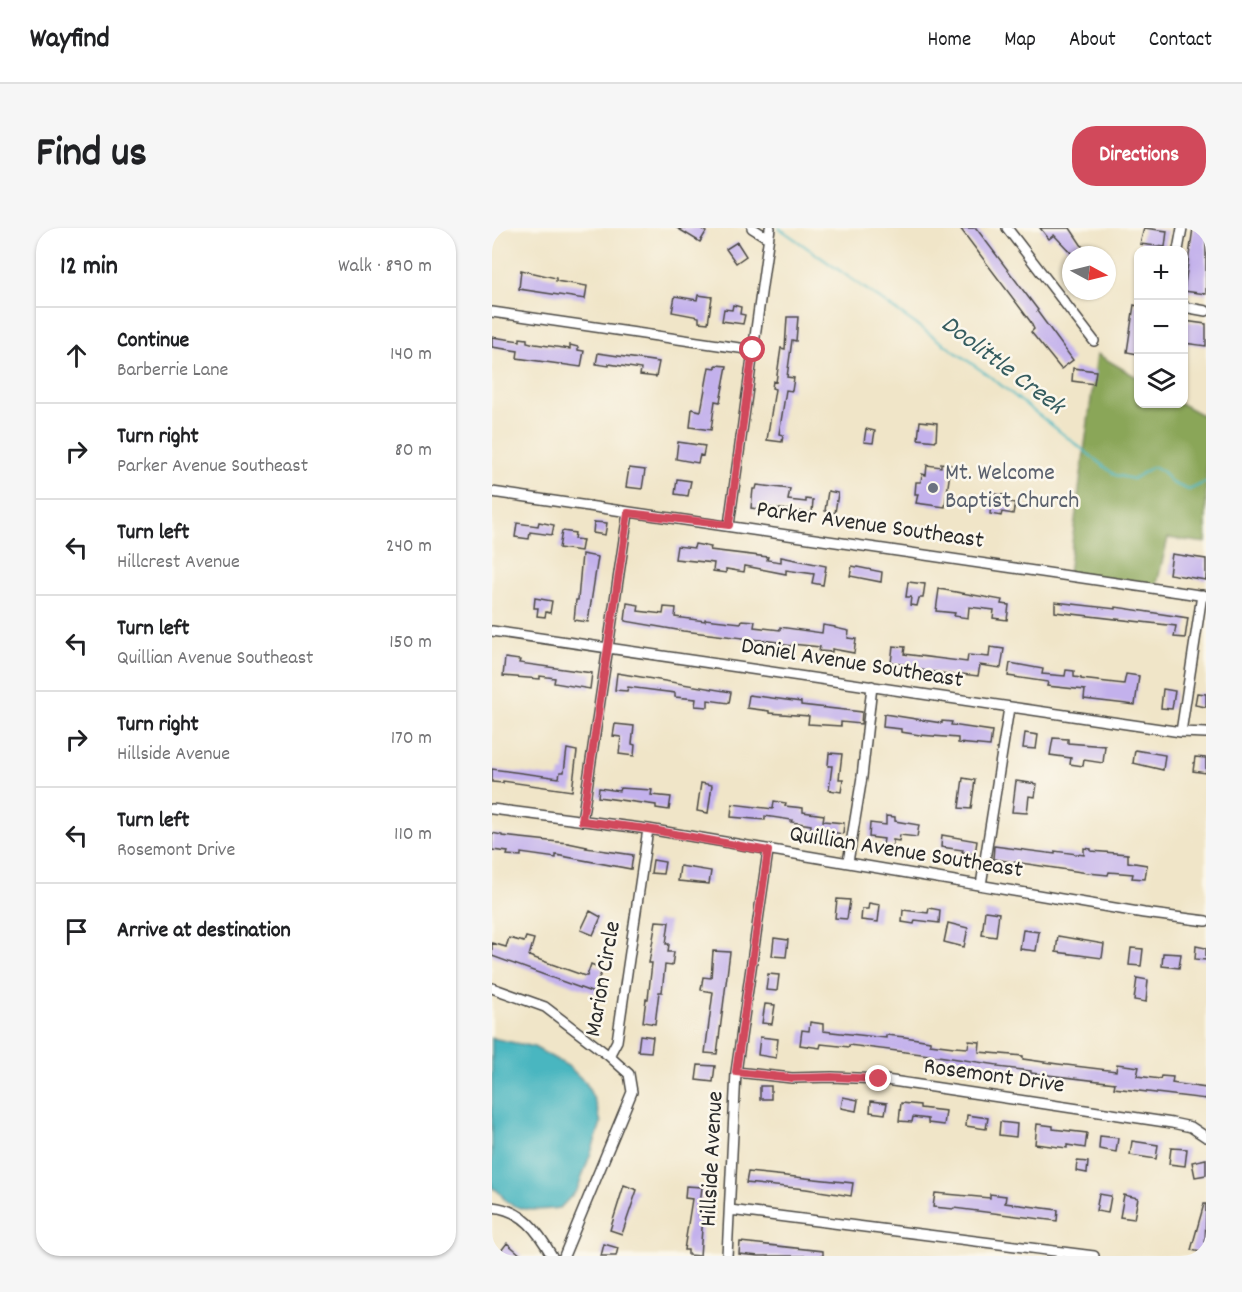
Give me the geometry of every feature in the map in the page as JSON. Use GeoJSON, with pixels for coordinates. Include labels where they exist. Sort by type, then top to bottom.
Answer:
{"type":"FeatureCollection","features":[{"type":"Feature","properties":{"kind":"street"},"geometry":{"type":"LineString","coordinates":[[729,525],[769,233],[752,228]]}},
{"type":"Feature","properties":{"kind":"street"},"geometry":{"type":"LineString","coordinates":[[1007,228],[1094,342]]}},
{"type":"Feature","properties":{"kind":"street"},"geometry":{"type":"LineString","coordinates":[[1179,246],[1182,228]]}},
{"type":"Feature","properties":{"kind":"street"},"geometry":{"type":"LineString","coordinates":[[1188,308],[1206,311]]}},
{"type":"Feature","properties":{"kind":"street"},"geometry":{"type":"LineString","coordinates":[[492,312],[753,350]]}},
{"type":"Feature","properties":{"kind":"street","name":"Parker Avenue Southeast"},"geometry":{"type":"LineString","coordinates":[[492,492],[1204,595]]}},
{"type":"Feature","properties":{"kind":"street"},"geometry":{"type":"LineString","coordinates":[[582,821],[628,513]]}},
{"type":"Feature","properties":{"kind":"street"},"geometry":{"type":"LineString","coordinates":[[1181,732],[1204,595]]}},
{"type":"Feature","properties":{"kind":"street","name":"Daniel Avenue Southeast"},"geometry":{"type":"LineString","coordinates":[[492,631],[1009,708],[1181,732],[1206,733]]}},
{"type":"Feature","properties":{"kind":"street"},"geometry":{"type":"LineString","coordinates":[[848,862],[862,777],[872,686]]}},
{"type":"Feature","properties":{"kind":"street"},"geometry":{"type":"LineString","coordinates":[[981,885],[1009,708]]}},
{"type":"Feature","properties":{"kind":"street","name":"Quillian Avenue Southeast"},"geometry":{"type":"LineString","coordinates":[[492,809],[648,829],[1144,913],[1206,921]]}},
{"type":"Feature","properties":{"kind":"street","name":"Marion Circle"},"geometry":{"type":"LineString","coordinates":[[564,1256],[632,1092],[629,1074],[609,1056],[617,1041],[648,829]]}},
{"type":"Feature","properties":{"kind":"street","name":"Hillside Avenue"},"geometry":{"type":"LineString","coordinates":[[728,1256],[736,1072],[768,851]]}},
{"type":"Feature","properties":{"kind":"street"},"geometry":{"type":"LineString","coordinates":[[492,988],[544,1007],[609,1056]]}},
{"type":"Feature","properties":{"kind":"street","name":"Rosemont Drive"},"geometry":{"type":"LineString","coordinates":[[736,1072],[792,1078],[879,1079],[1172,1123],[1191,1127],[1206,1137]]}},
{"type":"Feature","properties":{"kind":"street"},"geometry":{"type":"LineString","coordinates":[[492,1208],[510,1211],[521,1216],[534,1228],[552,1256]]}},
{"type":"Feature","properties":{"kind":"street"},"geometry":{"type":"LineString","coordinates":[[730,1210],[1094,1256]]}},
{"type":"Feature","properties":{"kind":"green space"},"geometry":{"type":"Polygon","coordinates":[[[1097,354],[1134,376],[1134,408],[1188,407],[1206,417],[1206,543],[1168,538],[1156,588],[1068,573],[1097,354]]]}},
{"type":"Feature","properties":{"kind":"water"},"geometry":{"type":"Polygon","coordinates":[[[492,1038],[534,1047],[568,1066],[586,1083],[596,1104],[601,1123],[592,1150],[577,1190],[560,1208],[532,1210],[518,1207],[506,1201],[499,1192],[492,1188],[492,1038]]]}},
{"type":"Feature","properties":{"kind":"building"},"geometry":{"type":"Polygon","coordinates":[[[677,228],[700,228],[706,232],[700,242],[677,228]]]}},
{"type":"Feature","properties":{"kind":"building"},"geometry":{"type":"Polygon","coordinates":[[[960,228],[976,228],[1073,360],[1061,369],[1031,332],[1034,329],[1030,321],[960,228]]]}},
{"type":"Feature","properties":{"kind":"building"},"geometry":{"type":"Polygon","coordinates":[[[1040,228],[1070,228],[1082,246],[1064,246],[1054,235],[1049,239],[1040,228]]]}},
{"type":"Feature","properties":{"kind":"building"},"geometry":{"type":"Polygon","coordinates":[[[1144,228],[1167,231],[1165,246],[1140,244],[1144,228]]]}},
{"type":"Feature","properties":{"kind":"building"},"geometry":{"type":"Polygon","coordinates":[[[1193,228],[1206,228],[1206,294],[1188,292],[1188,263],[1193,228]]]}},
{"type":"Feature","properties":{"kind":"building"},"geometry":{"type":"Polygon","coordinates":[[[737,242],[746,256],[736,263],[726,249],[737,242]]]}},
{"type":"Feature","properties":{"kind":"building"},"geometry":{"type":"Polygon","coordinates":[[[521,270],[556,278],[556,281],[587,286],[585,299],[519,289],[521,270]]]}},
{"type":"Feature","properties":{"kind":"building"},"geometry":{"type":"Polygon","coordinates":[[[698,295],[712,297],[708,323],[699,322],[699,317],[672,312],[675,296],[697,300],[698,295]]]}},
{"type":"Feature","properties":{"kind":"building"},"geometry":{"type":"Polygon","coordinates":[[[733,305],[741,307],[740,314],[745,315],[743,324],[722,321],[724,309],[732,310],[733,305]]]}},
{"type":"Feature","properties":{"kind":"building"},"geometry":{"type":"Polygon","coordinates":[[[1134,305],[1134,353],[1127,352],[1134,305]]]}},
{"type":"Feature","properties":{"kind":"building"},"geometry":{"type":"Polygon","coordinates":[[[787,317],[798,317],[796,341],[792,340],[787,377],[794,378],[792,391],[786,390],[779,434],[783,435],[782,442],[767,440],[775,389],[772,388],[773,381],[776,382],[781,348],[785,349],[787,317]]]}},
{"type":"Feature","properties":{"kind":"building"},"geometry":{"type":"Polygon","coordinates":[[[1188,322],[1206,324],[1206,346],[1188,344],[1188,322]]]}},
{"type":"Feature","properties":{"kind":"building"},"geometry":{"type":"Polygon","coordinates":[[[492,337],[520,341],[520,338],[527,339],[527,342],[535,344],[570,349],[570,345],[578,347],[578,350],[584,351],[581,367],[517,358],[518,351],[492,347],[492,337]]]}},
{"type":"Feature","properties":{"kind":"building"},"geometry":{"type":"Polygon","coordinates":[[[598,353],[659,362],[656,377],[640,375],[641,369],[596,364],[598,353]]]}},
{"type":"Feature","properties":{"kind":"building"},"geometry":{"type":"Polygon","coordinates":[[[716,365],[727,366],[720,402],[715,401],[711,430],[690,427],[692,409],[701,411],[709,367],[716,368],[716,365]]]}},
{"type":"Feature","properties":{"kind":"building"},"geometry":{"type":"Polygon","coordinates":[[[1073,368],[1096,371],[1094,384],[1072,381],[1073,368]]]}},
{"type":"Feature","properties":{"kind":"building"},"geometry":{"type":"Polygon","coordinates":[[[920,421],[937,423],[936,441],[918,439],[920,421]]]}},
{"type":"Feature","properties":{"kind":"building"},"geometry":{"type":"Polygon","coordinates":[[[866,429],[875,431],[873,443],[864,442],[866,429]]]}},
{"type":"Feature","properties":{"kind":"building"},"geometry":{"type":"Polygon","coordinates":[[[678,442],[705,446],[703,456],[700,455],[698,463],[676,459],[678,442]]]}},
{"type":"Feature","properties":{"kind":"building"},"geometry":{"type":"Polygon","coordinates":[[[941,463],[951,465],[945,507],[916,503],[918,494],[915,494],[916,482],[921,482],[922,474],[926,475],[927,465],[941,467],[941,463]]]}},
{"type":"Feature","properties":{"kind":"building"},"geometry":{"type":"Polygon","coordinates":[[[629,468],[645,470],[642,489],[626,487],[629,468]]]}},
{"type":"Feature","properties":{"kind":"building"},"geometry":{"type":"Polygon","coordinates":[[[677,479],[691,481],[688,496],[675,494],[677,479]]]}},
{"type":"Feature","properties":{"kind":"building"},"geometry":{"type":"Polygon","coordinates":[[[757,485],[790,489],[788,500],[806,502],[806,499],[813,500],[812,513],[765,507],[765,510],[751,508],[753,489],[756,489],[757,485]]]}},
{"type":"Feature","properties":{"kind":"building"},"geometry":{"type":"Polygon","coordinates":[[[828,491],[838,493],[835,513],[825,511],[828,491]]]}},
{"type":"Feature","properties":{"kind":"building"},"geometry":{"type":"Polygon","coordinates":[[[992,494],[1004,495],[1003,501],[1015,503],[1013,514],[1002,512],[1001,516],[990,514],[992,494]]]}},
{"type":"Feature","properties":{"kind":"building"},"geometry":{"type":"Polygon","coordinates":[[[539,522],[554,525],[552,535],[530,532],[529,539],[515,537],[517,523],[538,526],[539,522]]]}},
{"type":"Feature","properties":{"kind":"building"},"geometry":{"type":"Polygon","coordinates":[[[594,522],[607,523],[605,535],[593,533],[594,522]]]}},
{"type":"Feature","properties":{"kind":"building"},"geometry":{"type":"Polygon","coordinates":[[[562,531],[575,533],[574,539],[583,540],[581,551],[559,548],[562,531]]]}},
{"type":"Feature","properties":{"kind":"building"},"geometry":{"type":"Polygon","coordinates":[[[695,544],[711,547],[710,550],[768,557],[767,560],[781,562],[781,557],[826,566],[823,585],[812,583],[814,574],[786,570],[786,574],[745,566],[744,572],[726,569],[726,573],[713,571],[714,563],[675,559],[677,546],[694,548],[695,544]]]}},
{"type":"Feature","properties":{"kind":"building"},"geometry":{"type":"Polygon","coordinates":[[[582,554],[598,557],[588,622],[574,620],[582,554]]]}},
{"type":"Feature","properties":{"kind":"building"},"geometry":{"type":"Polygon","coordinates":[[[1172,554],[1206,559],[1206,580],[1169,574],[1172,554]]]}},
{"type":"Feature","properties":{"kind":"building"},"geometry":{"type":"Polygon","coordinates":[[[852,566],[882,572],[881,582],[850,576],[852,566]]]}},
{"type":"Feature","properties":{"kind":"building"},"geometry":{"type":"Polygon","coordinates":[[[908,582],[925,584],[923,598],[919,598],[917,606],[910,605],[911,597],[906,597],[908,582]]]}},
{"type":"Feature","properties":{"kind":"building"},"geometry":{"type":"Polygon","coordinates":[[[939,589],[1002,600],[1001,604],[1009,605],[1007,620],[993,618],[994,610],[969,607],[968,618],[954,616],[955,613],[936,611],[939,589]]]}},
{"type":"Feature","properties":{"kind":"building"},"geometry":{"type":"Polygon","coordinates":[[[535,598],[552,601],[550,613],[546,612],[545,617],[537,616],[538,608],[534,608],[535,598]]]}},
{"type":"Feature","properties":{"kind":"building"},"geometry":{"type":"Polygon","coordinates":[[[1055,602],[1116,609],[1116,607],[1188,618],[1185,638],[1174,637],[1176,626],[1055,612],[1055,602]]]}},
{"type":"Feature","properties":{"kind":"building"},"geometry":{"type":"Polygon","coordinates":[[[627,603],[639,605],[638,611],[663,614],[664,607],[676,608],[675,617],[741,623],[742,620],[755,621],[754,627],[780,630],[780,627],[822,633],[823,625],[835,627],[849,631],[848,638],[856,639],[854,653],[832,649],[832,652],[819,651],[820,647],[792,644],[792,646],[778,644],[778,642],[683,631],[625,621],[627,603]]]}},
{"type":"Feature","properties":{"kind":"building"},"geometry":{"type":"Polygon","coordinates":[[[893,646],[905,647],[904,654],[967,662],[968,655],[989,657],[990,647],[1004,649],[1001,668],[980,665],[978,676],[962,674],[961,676],[907,668],[907,665],[891,663],[893,646]]]}},
{"type":"Feature","properties":{"kind":"building"},"geometry":{"type":"Polygon","coordinates":[[[505,658],[520,660],[519,663],[592,673],[590,689],[554,683],[555,678],[503,676],[505,658]]]}},
{"type":"Feature","properties":{"kind":"building"},"geometry":{"type":"Polygon","coordinates":[[[1010,663],[1043,669],[1042,674],[1065,676],[1066,670],[1074,671],[1074,677],[1081,679],[1124,684],[1126,674],[1139,676],[1135,705],[1084,699],[1085,690],[1047,686],[1048,682],[1008,676],[1010,663]]]}},
{"type":"Feature","properties":{"kind":"building"},"geometry":{"type":"Polygon","coordinates":[[[617,673],[731,692],[729,703],[708,700],[708,707],[695,706],[696,699],[675,697],[675,693],[628,687],[627,691],[615,690],[617,673]]]}},
{"type":"Feature","properties":{"kind":"building"},"geometry":{"type":"Polygon","coordinates":[[[1163,689],[1175,691],[1172,709],[1161,708],[1163,689]]]}},
{"type":"Feature","properties":{"kind":"building"},"geometry":{"type":"Polygon","coordinates":[[[1197,693],[1206,694],[1206,707],[1195,705],[1197,693]]]}},
{"type":"Feature","properties":{"kind":"building"},"geometry":{"type":"Polygon","coordinates":[[[749,695],[801,702],[801,705],[862,712],[861,724],[841,722],[841,726],[808,724],[809,716],[769,713],[769,711],[747,708],[749,695]]]}},
{"type":"Feature","properties":{"kind":"building"},"geometry":{"type":"Polygon","coordinates":[[[884,714],[942,723],[942,721],[952,722],[951,725],[992,731],[990,746],[958,743],[958,738],[920,735],[901,732],[901,729],[883,727],[884,714]]]}},
{"type":"Feature","properties":{"kind":"building"},"geometry":{"type":"Polygon","coordinates":[[[615,724],[634,726],[632,744],[635,745],[634,756],[619,754],[621,737],[613,736],[615,724]]]}},
{"type":"Feature","properties":{"kind":"building"},"geometry":{"type":"Polygon","coordinates":[[[1025,733],[1038,735],[1036,749],[1023,748],[1025,733]]]}},
{"type":"Feature","properties":{"kind":"building"},"geometry":{"type":"Polygon","coordinates":[[[1053,738],[1068,739],[1068,743],[1105,746],[1103,763],[1084,760],[1083,766],[1070,764],[1071,758],[1050,755],[1053,738]]]}},
{"type":"Feature","properties":{"kind":"building"},"geometry":{"type":"Polygon","coordinates":[[[567,749],[577,751],[572,791],[503,781],[503,783],[492,782],[492,769],[559,778],[560,772],[564,772],[567,749]]]}},
{"type":"Feature","properties":{"kind":"building"},"geometry":{"type":"Polygon","coordinates":[[[1135,750],[1165,755],[1163,770],[1133,763],[1135,750]]]}},
{"type":"Feature","properties":{"kind":"building"},"geometry":{"type":"Polygon","coordinates":[[[829,753],[842,754],[839,779],[843,779],[841,792],[829,790],[832,766],[828,766],[829,753]]]}},
{"type":"Feature","properties":{"kind":"building"},"geometry":{"type":"Polygon","coordinates":[[[1195,757],[1206,758],[1206,773],[1193,771],[1195,757]]]}},
{"type":"Feature","properties":{"kind":"building"},"geometry":{"type":"Polygon","coordinates":[[[963,778],[975,780],[971,809],[959,808],[963,778]]]}},
{"type":"Feature","properties":{"kind":"building"},"geometry":{"type":"Polygon","coordinates":[[[1016,781],[1037,784],[1035,797],[1029,796],[1027,813],[1012,812],[1016,781]]]}},
{"type":"Feature","properties":{"kind":"building"},"geometry":{"type":"Polygon","coordinates":[[[701,783],[712,785],[708,813],[697,811],[701,783]]]}},
{"type":"Feature","properties":{"kind":"building"},"geometry":{"type":"Polygon","coordinates":[[[599,788],[619,791],[620,788],[652,790],[651,795],[671,797],[669,810],[656,808],[656,805],[598,797],[599,788]]]}},
{"type":"Feature","properties":{"kind":"building"},"geometry":{"type":"Polygon","coordinates":[[[774,801],[786,803],[785,806],[803,808],[803,812],[824,815],[823,821],[844,823],[843,834],[811,829],[811,825],[791,822],[792,820],[765,816],[765,820],[731,817],[732,804],[773,809],[774,801]]]}},
{"type":"Feature","properties":{"kind":"building"},"geometry":{"type":"Polygon","coordinates":[[[886,816],[895,817],[895,821],[919,825],[917,837],[900,835],[899,841],[893,840],[893,846],[883,845],[884,839],[869,837],[870,823],[886,825],[886,816]]]}},
{"type":"Feature","properties":{"kind":"building"},"geometry":{"type":"Polygon","coordinates":[[[492,833],[568,843],[633,855],[631,869],[556,855],[556,858],[521,853],[521,856],[507,855],[508,852],[492,850],[492,833]]]}},
{"type":"Feature","properties":{"kind":"building"},"geometry":{"type":"Polygon","coordinates":[[[942,835],[977,841],[975,854],[941,847],[942,835]]]}},
{"type":"Feature","properties":{"kind":"building"},"geometry":{"type":"Polygon","coordinates":[[[994,846],[1055,854],[1055,851],[1084,855],[1084,848],[1091,849],[1091,851],[1128,854],[1128,862],[1147,865],[1145,879],[1132,878],[1133,874],[1088,873],[993,859],[994,846]]]}},
{"type":"Feature","properties":{"kind":"building"},"geometry":{"type":"Polygon","coordinates":[[[653,860],[665,862],[663,874],[651,873],[653,860]]]}},
{"type":"Feature","properties":{"kind":"building"},"geometry":{"type":"Polygon","coordinates":[[[680,866],[711,871],[709,884],[678,881],[680,866]]]}},
{"type":"Feature","properties":{"kind":"building"},"geometry":{"type":"Polygon","coordinates":[[[837,899],[850,900],[847,919],[835,918],[837,899]]]}},
{"type":"Feature","properties":{"kind":"building"},"geometry":{"type":"Polygon","coordinates":[[[869,903],[880,905],[878,922],[861,920],[862,909],[868,909],[869,903]]]}},
{"type":"Feature","properties":{"kind":"building"},"geometry":{"type":"Polygon","coordinates":[[[929,908],[940,910],[939,923],[915,920],[914,924],[902,922],[903,910],[928,913],[929,908]]]}},
{"type":"Feature","properties":{"kind":"building"},"geometry":{"type":"Polygon","coordinates":[[[590,911],[601,917],[593,935],[581,930],[590,911]]]}},
{"type":"Feature","properties":{"kind":"building"},"geometry":{"type":"Polygon","coordinates":[[[985,911],[999,913],[996,937],[982,935],[985,911]]]}},
{"type":"Feature","properties":{"kind":"building"},"geometry":{"type":"Polygon","coordinates":[[[656,921],[669,922],[666,944],[669,944],[668,952],[674,952],[672,966],[665,965],[655,1024],[643,1022],[646,999],[648,999],[652,963],[649,963],[656,921]]]}},
{"type":"Feature","properties":{"kind":"building"},"geometry":{"type":"Polygon","coordinates":[[[948,923],[968,928],[964,947],[944,942],[948,923]]]}},
{"type":"Feature","properties":{"kind":"building"},"geometry":{"type":"Polygon","coordinates":[[[1023,930],[1039,932],[1036,951],[1020,949],[1023,930]]]}},
{"type":"Feature","properties":{"kind":"building"},"geometry":{"type":"Polygon","coordinates":[[[1058,936],[1104,944],[1102,958],[1056,952],[1058,936]]]}},
{"type":"Feature","properties":{"kind":"building"},"geometry":{"type":"Polygon","coordinates":[[[526,937],[534,939],[529,956],[585,976],[591,964],[603,969],[598,980],[602,981],[597,994],[492,956],[492,943],[506,947],[509,938],[524,942],[526,937]]]}},
{"type":"Feature","properties":{"kind":"building"},"geometry":{"type":"Polygon","coordinates":[[[774,938],[788,940],[786,957],[772,956],[774,938]]]}},
{"type":"Feature","properties":{"kind":"building"},"geometry":{"type":"Polygon","coordinates":[[[1196,946],[1206,948],[1206,960],[1195,959],[1196,946]]]}},
{"type":"Feature","properties":{"kind":"building"},"geometry":{"type":"Polygon","coordinates":[[[1131,948],[1143,949],[1141,966],[1129,965],[1131,948]]]}},
{"type":"Feature","properties":{"kind":"building"},"geometry":{"type":"Polygon","coordinates":[[[713,951],[730,952],[717,1054],[705,1053],[713,992],[701,990],[703,977],[711,978],[713,951]]]}},
{"type":"Feature","properties":{"kind":"building"},"geometry":{"type":"Polygon","coordinates":[[[1163,953],[1181,954],[1179,968],[1162,966],[1163,953]]]}},
{"type":"Feature","properties":{"kind":"building"},"geometry":{"type":"Polygon","coordinates":[[[768,974],[779,975],[777,991],[766,990],[768,974]]]}},
{"type":"Feature","properties":{"kind":"building"},"geometry":{"type":"Polygon","coordinates":[[[1137,978],[1148,980],[1146,1002],[1134,1000],[1137,978]]]}},
{"type":"Feature","properties":{"kind":"building"},"geometry":{"type":"Polygon","coordinates":[[[765,1004],[775,1005],[772,1024],[762,1023],[765,1004]]]}},
{"type":"Feature","properties":{"kind":"building"},"geometry":{"type":"Polygon","coordinates":[[[810,1022],[823,1024],[823,1031],[886,1038],[886,1035],[905,1037],[930,1041],[930,1044],[954,1047],[968,1048],[969,1041],[980,1042],[979,1052],[1023,1056],[1023,1059],[1058,1064],[1116,1071],[1117,1064],[1139,1067],[1137,1076],[1160,1079],[1161,1076],[1173,1077],[1172,1083],[1206,1088],[1206,1099],[1114,1088],[1115,1083],[1031,1073],[1031,1071],[938,1056],[849,1045],[849,1047],[821,1044],[820,1048],[800,1045],[802,1030],[809,1031],[810,1022]]]}},
{"type":"Feature","properties":{"kind":"building"},"geometry":{"type":"Polygon","coordinates":[[[640,1035],[653,1037],[651,1052],[638,1051],[640,1035]]]}},
{"type":"Feature","properties":{"kind":"building"},"geometry":{"type":"Polygon","coordinates":[[[760,1037],[778,1039],[776,1058],[758,1055],[760,1037]]]}},
{"type":"Feature","properties":{"kind":"building"},"geometry":{"type":"Polygon","coordinates":[[[698,1065],[715,1066],[713,1082],[696,1080],[698,1065]]]}},
{"type":"Feature","properties":{"kind":"building"},"geometry":{"type":"Polygon","coordinates":[[[760,1086],[771,1086],[771,1099],[760,1099],[760,1086]]]}},
{"type":"Feature","properties":{"kind":"building"},"geometry":{"type":"Polygon","coordinates":[[[843,1097],[858,1100],[856,1111],[841,1108],[843,1097]]]}},
{"type":"Feature","properties":{"kind":"building"},"geometry":{"type":"Polygon","coordinates":[[[871,1101],[887,1103],[885,1114],[870,1112],[871,1101]]]}},
{"type":"Feature","properties":{"kind":"building"},"geometry":{"type":"Polygon","coordinates":[[[901,1103],[946,1111],[944,1125],[928,1123],[928,1119],[913,1117],[912,1122],[899,1121],[901,1103]]]}},
{"type":"Feature","properties":{"kind":"building"},"geometry":{"type":"Polygon","coordinates":[[[967,1115],[988,1118],[986,1129],[966,1126],[967,1115]]]}},
{"type":"Feature","properties":{"kind":"building"},"geometry":{"type":"Polygon","coordinates":[[[1000,1122],[1017,1124],[1016,1137],[999,1135],[1000,1122]]]}},
{"type":"Feature","properties":{"kind":"building"},"geometry":{"type":"Polygon","coordinates":[[[1037,1124],[1053,1126],[1053,1129],[1087,1133],[1085,1148],[1035,1144],[1037,1124]]]}},
{"type":"Feature","properties":{"kind":"building"},"geometry":{"type":"Polygon","coordinates":[[[1100,1136],[1118,1138],[1116,1152],[1099,1149],[1100,1136]]]}},
{"type":"Feature","properties":{"kind":"building"},"geometry":{"type":"Polygon","coordinates":[[[1132,1141],[1158,1145],[1156,1159],[1130,1155],[1132,1141]]]}},
{"type":"Feature","properties":{"kind":"building"},"geometry":{"type":"Polygon","coordinates":[[[1171,1148],[1187,1149],[1185,1166],[1169,1164],[1171,1148]]]}},
{"type":"Feature","properties":{"kind":"building"},"geometry":{"type":"Polygon","coordinates":[[[1206,1159],[1206,1175],[1195,1177],[1192,1162],[1206,1159]]]}},
{"type":"Feature","properties":{"kind":"building"},"geometry":{"type":"Polygon","coordinates":[[[1077,1161],[1088,1162],[1087,1173],[1076,1171],[1077,1161]]]}},
{"type":"Feature","properties":{"kind":"building"},"geometry":{"type":"Polygon","coordinates":[[[748,1172],[853,1183],[851,1196],[746,1183],[748,1172]]]}},
{"type":"Feature","properties":{"kind":"building"},"geometry":{"type":"Polygon","coordinates":[[[624,1185],[637,1190],[622,1234],[610,1230],[624,1185]]]}},
{"type":"Feature","properties":{"kind":"building"},"geometry":{"type":"Polygon","coordinates":[[[686,1186],[702,1187],[699,1215],[703,1215],[700,1256],[688,1255],[688,1250],[684,1250],[692,1199],[685,1198],[686,1186]]]}},
{"type":"Feature","properties":{"kind":"building"},"geometry":{"type":"Polygon","coordinates":[[[935,1193],[990,1198],[990,1194],[1006,1196],[1005,1203],[1058,1210],[1057,1221],[933,1207],[935,1193]]]}},
{"type":"Feature","properties":{"kind":"building"},"geometry":{"type":"Polygon","coordinates":[[[1099,1194],[1111,1196],[1108,1213],[1096,1211],[1099,1194]]]}},
{"type":"Feature","properties":{"kind":"building"},"geometry":{"type":"Polygon","coordinates":[[[1124,1195],[1138,1198],[1134,1219],[1120,1217],[1124,1195]]]}},
{"type":"Feature","properties":{"kind":"building"},"geometry":{"type":"Polygon","coordinates":[[[1204,1204],[1206,1204],[1205,1253],[1191,1250],[1204,1204]]]}},
{"type":"Feature","properties":{"kind":"building"},"geometry":{"type":"Polygon","coordinates":[[[740,1242],[823,1251],[823,1256],[739,1254],[740,1242]]]}},
{"type":"Feature","properties":{"kind":"building"},"geometry":{"type":"Polygon","coordinates":[[[507,1243],[522,1256],[497,1256],[507,1243]]]}},
{"type":"Feature","properties":{"kind":"building"},"geometry":{"type":"Polygon","coordinates":[[[604,1244],[618,1248],[616,1256],[601,1256],[604,1244]]]}},
{"type":"Feature","properties":{"kind":"waterway","name":"Doolittle Creek"},"geometry":{"type":"LineString","coordinates":[[779,228],[988,375],[1115,475],[1133,479],[1152,467],[1162,471],[1172,483],[1189,490],[1206,482]]}},
{"type":"Feature","properties":{"kind":"place","name":"Mt. Welcome Baptist Church"},"geometry":{"type":"Point","coordinates":[933,488]}},
{"type":"Feature","properties":{"kind":"route"},"geometry":{"type":"LineString","coordinates":[[753,350],[729,525],[628,513],[582,821],[648,829],[768,851],[736,1072],[792,1078],[879,1079]]}}]}
